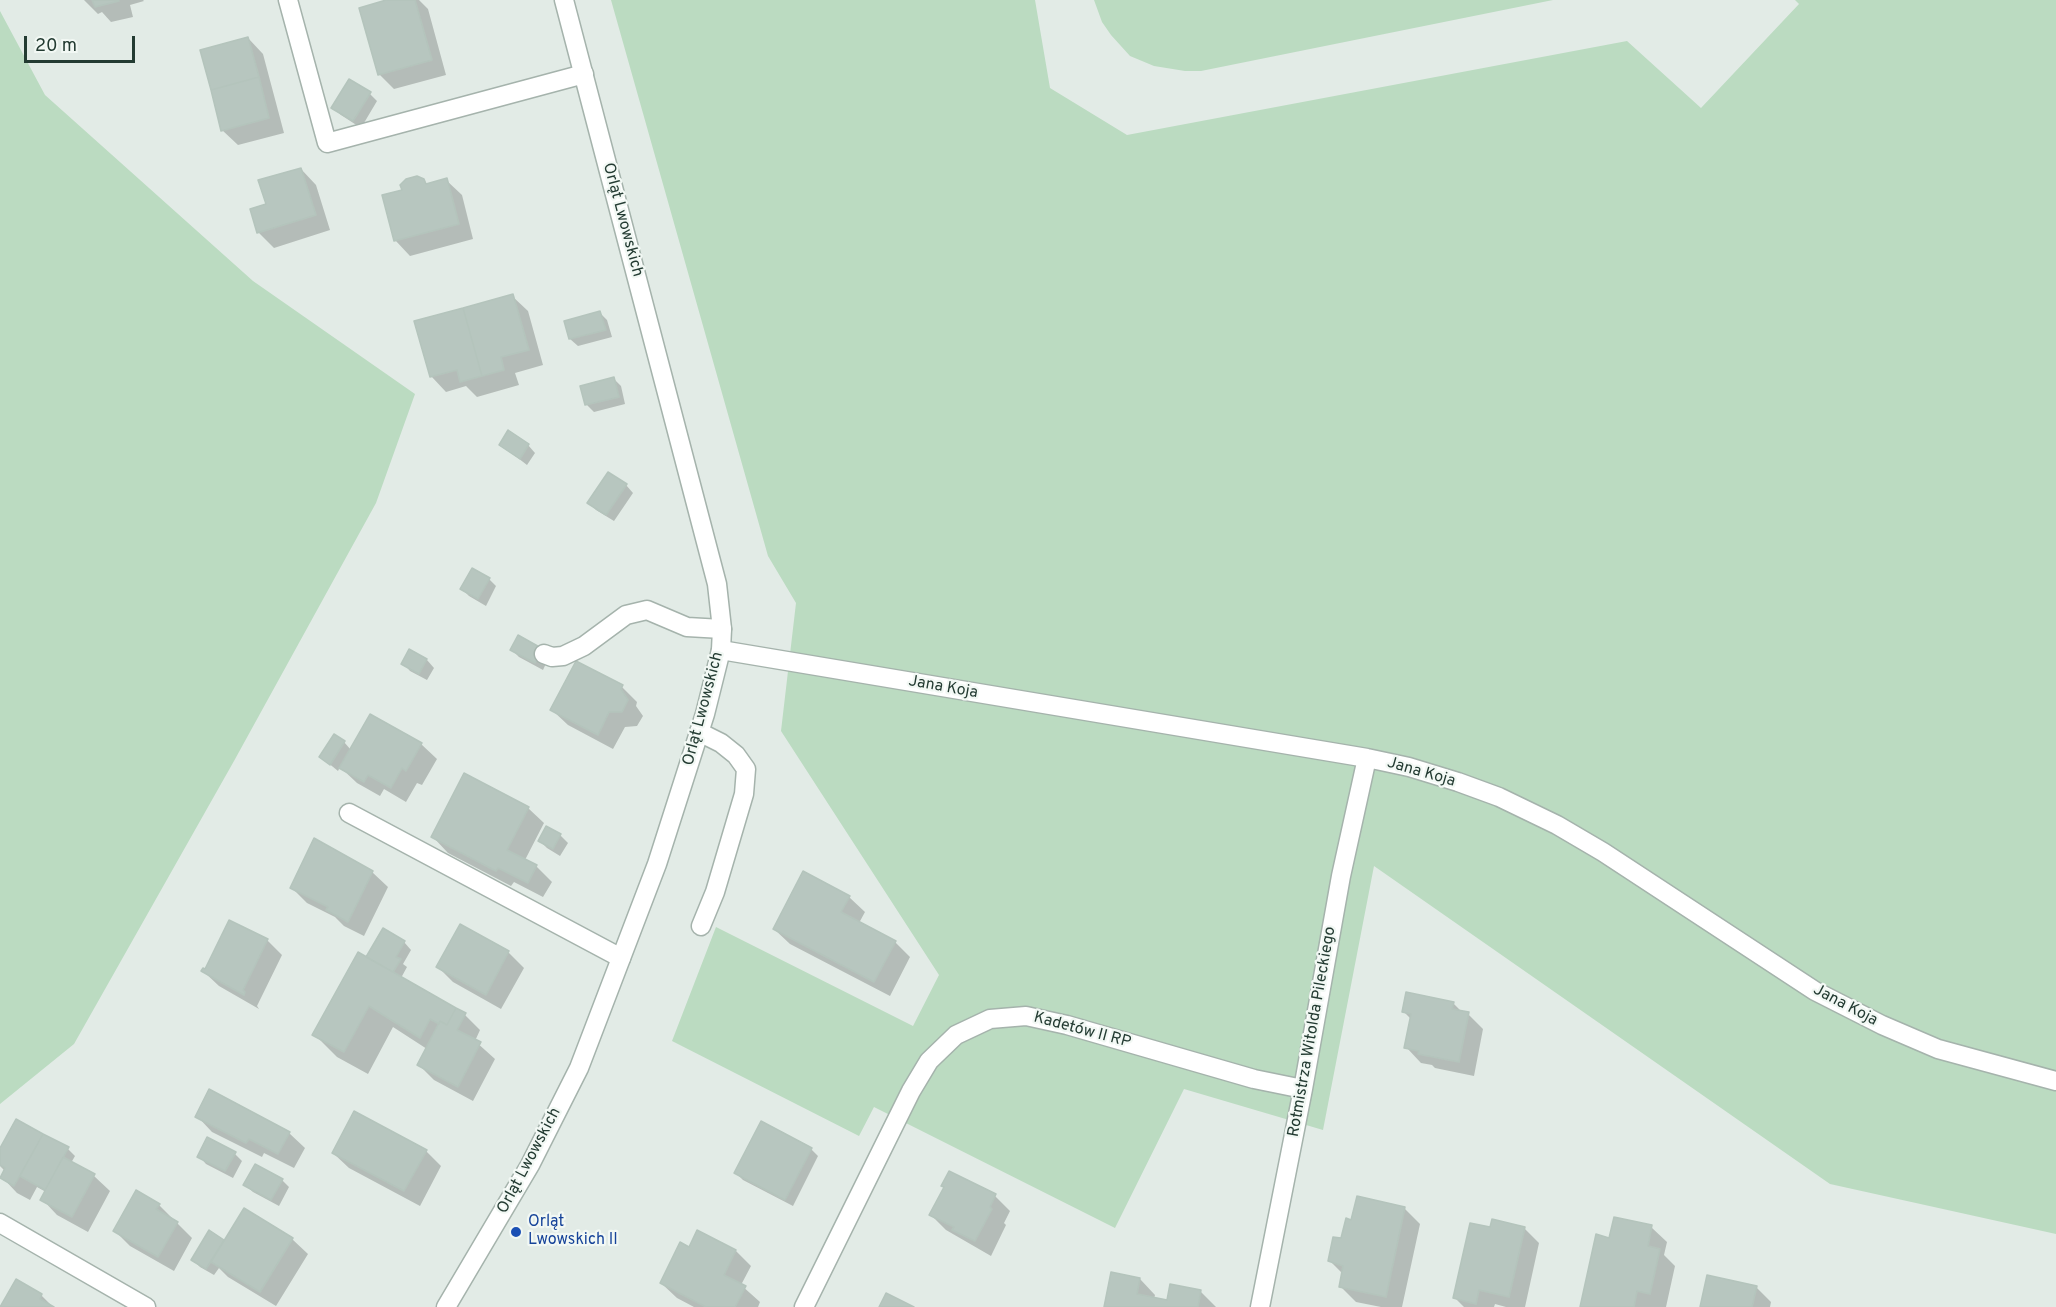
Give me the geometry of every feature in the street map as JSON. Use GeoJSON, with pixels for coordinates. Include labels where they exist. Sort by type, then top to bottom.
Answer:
{"type":"FeatureCollection","features":[{"type":"Feature","properties":{"kind":"street"},"geometry":{"type":"LineString","coordinates":[[288,0],[327,143],[584,75]]}},
{"type":"Feature","properties":{"kind":"street","name":"Orląt Lwowskich"},"geometry":{"type":"LineString","coordinates":[[446,1307],[530,1165],[579,1068],[657,864],[699,732],[721,650],[722,629],[717,585],[564,0]]}},
{"type":"Feature","properties":{"kind":"street"},"geometry":{"type":"LineString","coordinates":[[544,654],[552,657],[563,656],[584,646],[627,615],[646,610],[687,627],[722,629]]}},
{"type":"Feature","properties":{"kind":"street","name":"Jana Koja"},"geometry":{"type":"LineString","coordinates":[[721,650],[1366,758],[1409,767],[1458,782],[1499,797],[1557,825],[1603,852],[1815,991],[1882,1025],[1938,1049],[2056,1081]]}},
{"type":"Feature","properties":{"kind":"street"},"geometry":{"type":"LineString","coordinates":[[699,732],[721,743],[736,755],[746,769],[744,794],[715,892],[700,926]]}},
{"type":"Feature","properties":{"kind":"street","name":"Rotmistrza Witolda Pileckiego"},"geometry":{"type":"LineString","coordinates":[[1260,1307],[1303,1089],[1341,876],[1366,758]]}},
{"type":"Feature","properties":{"kind":"street"},"geometry":{"type":"LineString","coordinates":[[349,813],[621,957]]}},
{"type":"Feature","properties":{"kind":"street","name":"Kadetów II RP"},"geometry":{"type":"LineString","coordinates":[[804,1307],[911,1091],[929,1061],[956,1035],[990,1019],[1026,1016],[1067,1025],[1254,1079],[1303,1089]]}},
{"type":"Feature","properties":{"kind":"street"},"geometry":{"type":"LineString","coordinates":[[0,1222],[146,1307]]}},
{"type":"Feature","properties":{"kind":"green space"},"geometry":{"type":"Polygon","coordinates":[[[611,0],[1035,0],[1050,88],[1127,135],[1627,41],[1701,108],[1799,4],[1795,0],[2056,0],[2056,1234],[1830,1184],[1374,866],[1323,1130],[1184,1089],[1115,1228],[874,1107],[859,1136],[672,1041],[716,927],[913,1026],[939,975],[781,731],[796,603],[768,556],[611,0]]]}},
{"type":"Feature","properties":{"kind":"green space"},"geometry":{"type":"Polygon","coordinates":[[[1094,0],[1553,0],[1201,71],[1185,71],[1154,66],[1130,56],[1102,22],[1094,0]]]}},
{"type":"Feature","properties":{"kind":"green space"},"geometry":{"type":"Polygon","coordinates":[[[0,11],[45,95],[253,281],[415,394],[376,503],[74,1044],[0,1104],[0,11]]]}},
{"type":"Feature","properties":{"kind":"building"},"geometry":{"type":"Polygon","coordinates":[[[92,0],[118,0],[119,1],[95,7],[92,0]]]}},
{"type":"Feature","properties":{"kind":"building"},"geometry":{"type":"Polygon","coordinates":[[[386,0],[415,0],[432,60],[378,75],[359,8],[386,0]]]}},
{"type":"Feature","properties":{"kind":"building"},"geometry":{"type":"Polygon","coordinates":[[[248,37],[259,77],[211,90],[200,50],[248,37]]]}},
{"type":"Feature","properties":{"kind":"building"},"geometry":{"type":"Polygon","coordinates":[[[259,77],[269,118],[221,131],[211,90],[259,77]]]}},
{"type":"Feature","properties":{"kind":"building"},"geometry":{"type":"Polygon","coordinates":[[[349,79],[371,92],[353,121],[331,108],[349,79]]]}},
{"type":"Feature","properties":{"kind":"building"},"geometry":{"type":"Polygon","coordinates":[[[301,168],[316,215],[257,233],[250,209],[266,204],[258,180],[301,168]]]}},
{"type":"Feature","properties":{"kind":"building"},"geometry":{"type":"Polygon","coordinates":[[[417,176],[424,179],[426,184],[447,178],[459,224],[394,241],[382,195],[402,190],[400,185],[406,179],[417,176]]]}},
{"type":"Feature","properties":{"kind":"building"},"geometry":{"type":"Polygon","coordinates":[[[513,294],[529,350],[501,357],[504,370],[482,376],[463,308],[513,294]]]}},
{"type":"Feature","properties":{"kind":"building"},"geometry":{"type":"Polygon","coordinates":[[[463,308],[482,376],[460,382],[457,370],[430,377],[414,321],[463,308]]]}},
{"type":"Feature","properties":{"kind":"building"},"geometry":{"type":"Polygon","coordinates":[[[600,311],[606,330],[569,339],[564,321],[600,311]]]}},
{"type":"Feature","properties":{"kind":"building"},"geometry":{"type":"Polygon","coordinates":[[[614,377],[619,397],[585,405],[580,386],[614,377]]]}},
{"type":"Feature","properties":{"kind":"building"},"geometry":{"type":"Polygon","coordinates":[[[508,430],[529,444],[520,459],[499,445],[508,430]]]}},
{"type":"Feature","properties":{"kind":"building"},"geometry":{"type":"Polygon","coordinates":[[[608,472],[627,484],[606,515],[587,503],[608,472]]]}},
{"type":"Feature","properties":{"kind":"building"},"geometry":{"type":"Polygon","coordinates":[[[472,568],[490,578],[478,599],[460,589],[472,568]]]}},
{"type":"Feature","properties":{"kind":"building"},"geometry":{"type":"Polygon","coordinates":[[[518,635],[543,649],[535,663],[510,650],[518,635]]]}},
{"type":"Feature","properties":{"kind":"building"},"geometry":{"type":"Polygon","coordinates":[[[409,649],[427,659],[419,674],[401,664],[409,649]]]}},
{"type":"Feature","properties":{"kind":"building"},"geometry":{"type":"Polygon","coordinates":[[[576,661],[623,685],[621,689],[628,700],[622,712],[609,712],[598,735],[550,710],[576,661]]]}},
{"type":"Feature","properties":{"kind":"building"},"geometry":{"type":"Polygon","coordinates":[[[370,714],[422,743],[406,771],[402,768],[391,788],[368,775],[364,782],[339,768],[370,714]]]}},
{"type":"Feature","properties":{"kind":"building"},"geometry":{"type":"Polygon","coordinates":[[[334,734],[345,741],[330,765],[319,757],[334,734]]]}},
{"type":"Feature","properties":{"kind":"building"},"geometry":{"type":"Polygon","coordinates":[[[464,773],[529,807],[507,850],[537,865],[528,883],[498,868],[496,871],[431,837],[464,773]]]}},
{"type":"Feature","properties":{"kind":"building"},"geometry":{"type":"Polygon","coordinates":[[[546,826],[561,834],[553,849],[538,841],[546,826]]]}},
{"type":"Feature","properties":{"kind":"building"},"geometry":{"type":"Polygon","coordinates":[[[314,838],[373,871],[348,922],[326,910],[328,907],[290,888],[314,838]]]}},
{"type":"Feature","properties":{"kind":"building"},"geometry":{"type":"Polygon","coordinates":[[[803,871],[850,896],[841,912],[896,941],[874,982],[773,929],[803,871]]]}},
{"type":"Feature","properties":{"kind":"building"},"geometry":{"type":"Polygon","coordinates":[[[229,920],[268,939],[243,990],[244,995],[201,971],[205,969],[229,920]]]}},
{"type":"Feature","properties":{"kind":"building"},"geometry":{"type":"Polygon","coordinates":[[[460,924],[509,951],[486,995],[436,967],[460,924]]]}},
{"type":"Feature","properties":{"kind":"building"},"geometry":{"type":"Polygon","coordinates":[[[383,928],[405,941],[396,957],[401,959],[393,972],[366,957],[383,928]]]}},
{"type":"Feature","properties":{"kind":"building"},"geometry":{"type":"Polygon","coordinates":[[[358,952],[456,1008],[447,1025],[430,1019],[420,1038],[369,1006],[344,1052],[312,1035],[358,952]]]}},
{"type":"Feature","properties":{"kind":"building"},"geometry":{"type":"Polygon","coordinates":[[[1406,992],[1454,1002],[1452,1009],[1469,1012],[1459,1062],[1418,1054],[1419,1051],[1404,1048],[1411,1014],[1402,1012],[1406,992]]]}},
{"type":"Feature","properties":{"kind":"building"},"geometry":{"type":"Polygon","coordinates":[[[456,1008],[466,1013],[457,1030],[481,1042],[458,1087],[417,1065],[440,1021],[447,1025],[456,1008]]]}},
{"type":"Feature","properties":{"kind":"building"},"geometry":{"type":"Polygon","coordinates":[[[209,1089],[290,1132],[278,1154],[249,1139],[246,1143],[195,1117],[209,1089]]]}},
{"type":"Feature","properties":{"kind":"building"},"geometry":{"type":"Polygon","coordinates":[[[354,1111],[427,1150],[404,1191],[332,1153],[354,1111]]]}},
{"type":"Feature","properties":{"kind":"building"},"geometry":{"type":"Polygon","coordinates":[[[16,1119],[43,1134],[14,1186],[0,1178],[5,1168],[0,1165],[0,1148],[16,1119]]]}},
{"type":"Feature","properties":{"kind":"building"},"geometry":{"type":"Polygon","coordinates":[[[761,1121],[812,1148],[785,1200],[734,1173],[761,1121]]]}},
{"type":"Feature","properties":{"kind":"building"},"geometry":{"type":"Polygon","coordinates":[[[43,1134],[69,1147],[45,1190],[20,1176],[43,1134]]]}},
{"type":"Feature","properties":{"kind":"building"},"geometry":{"type":"Polygon","coordinates":[[[207,1137],[236,1152],[225,1171],[197,1157],[207,1137]]]}},
{"type":"Feature","properties":{"kind":"building"},"geometry":{"type":"Polygon","coordinates":[[[63,1157],[95,1174],[72,1217],[40,1200],[63,1157]]]}},
{"type":"Feature","properties":{"kind":"building"},"geometry":{"type":"Polygon","coordinates":[[[255,1164],[283,1179],[271,1200],[243,1185],[255,1164]]]}},
{"type":"Feature","properties":{"kind":"building"},"geometry":{"type":"Polygon","coordinates":[[[949,1171],[996,1194],[990,1207],[992,1209],[975,1241],[952,1230],[954,1227],[929,1215],[944,1187],[941,1186],[949,1171]]]}},
{"type":"Feature","properties":{"kind":"building"},"geometry":{"type":"Polygon","coordinates":[[[136,1190],[160,1204],[156,1209],[178,1222],[158,1257],[113,1231],[136,1190]]]}},
{"type":"Feature","properties":{"kind":"building"},"geometry":{"type":"Polygon","coordinates":[[[1357,1196],[1405,1207],[1386,1297],[1339,1287],[1343,1266],[1328,1261],[1333,1237],[1341,1238],[1346,1218],[1351,1220],[1357,1196]]]}},
{"type":"Feature","properties":{"kind":"building"},"geometry":{"type":"Polygon","coordinates":[[[244,1208],[293,1238],[260,1292],[211,1262],[244,1208]]]}},
{"type":"Feature","properties":{"kind":"building"},"geometry":{"type":"Polygon","coordinates":[[[1614,1217],[1652,1225],[1648,1246],[1660,1249],[1650,1294],[1637,1291],[1634,1307],[1580,1307],[1596,1234],[1609,1238],[1614,1217]]]}},
{"type":"Feature","properties":{"kind":"building"},"geometry":{"type":"Polygon","coordinates":[[[1492,1219],[1525,1227],[1509,1297],[1479,1290],[1476,1304],[1453,1298],[1470,1223],[1490,1227],[1492,1219]]]}},
{"type":"Feature","properties":{"kind":"building"},"geometry":{"type":"Polygon","coordinates":[[[209,1230],[224,1240],[206,1269],[191,1260],[209,1230]]]}},
{"type":"Feature","properties":{"kind":"building"},"geometry":{"type":"Polygon","coordinates":[[[697,1230],[736,1250],[724,1275],[746,1286],[735,1307],[706,1307],[660,1283],[680,1242],[689,1247],[697,1230]]]}},
{"type":"Feature","properties":{"kind":"building"},"geometry":{"type":"Polygon","coordinates":[[[1111,1272],[1140,1278],[1137,1294],[1167,1300],[1170,1284],[1201,1290],[1198,1307],[1104,1307],[1111,1272]]]}},
{"type":"Feature","properties":{"kind":"building"},"geometry":{"type":"Polygon","coordinates":[[[1707,1275],[1757,1286],[1752,1307],[1700,1307],[1707,1275]]]}},
{"type":"Feature","properties":{"kind":"building"},"geometry":{"type":"Polygon","coordinates":[[[16,1279],[42,1294],[40,1299],[54,1307],[0,1307],[16,1279]]]}},
{"type":"Feature","properties":{"kind":"building"},"geometry":{"type":"Polygon","coordinates":[[[886,1293],[914,1307],[879,1307],[886,1293]]]}},
{"type":"Feature","properties":{"kind":"place","name":"Orląt Lwowskich II"},"geometry":{"type":"Point","coordinates":[516,1232]}}]}
